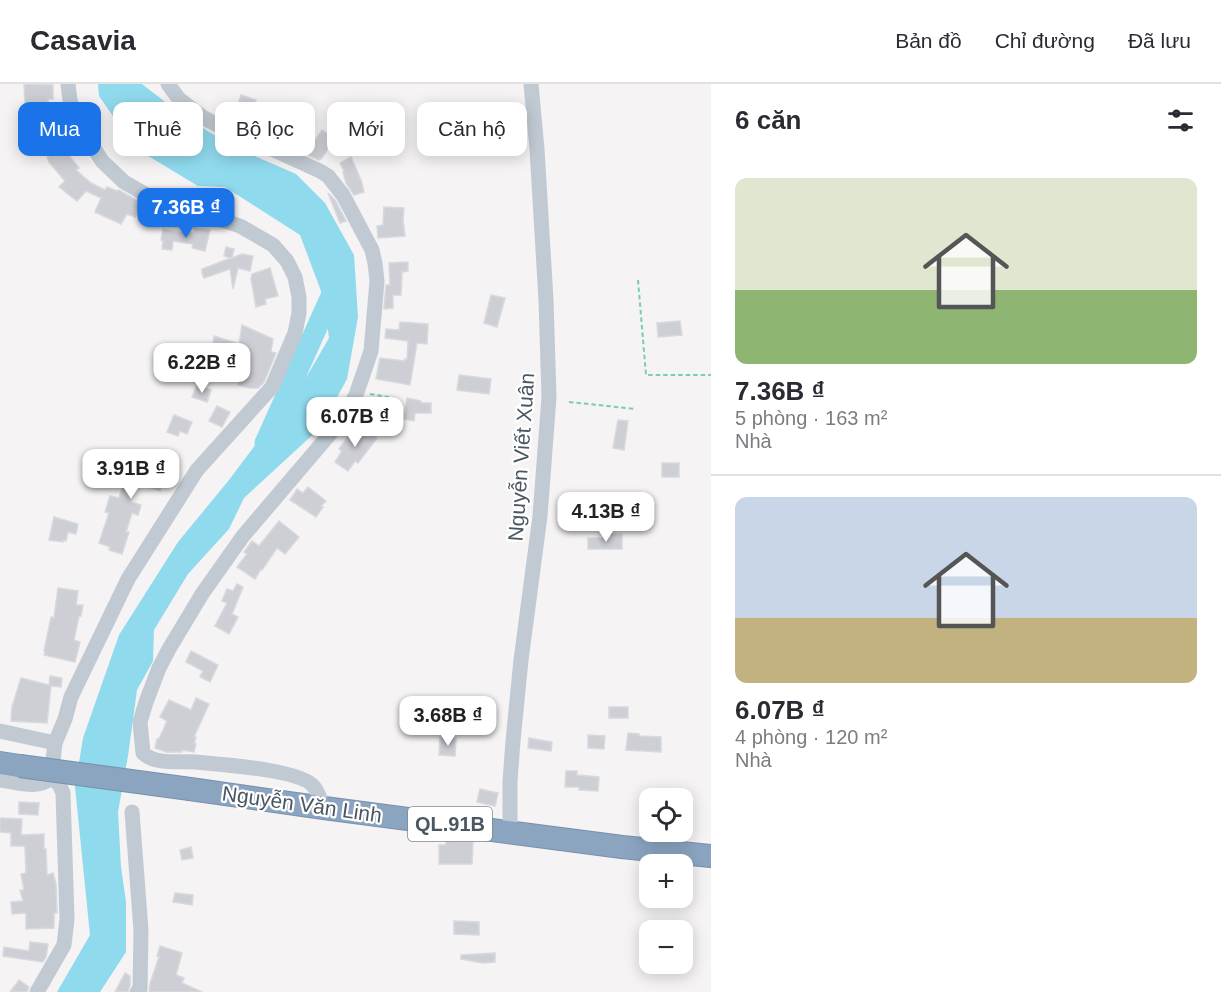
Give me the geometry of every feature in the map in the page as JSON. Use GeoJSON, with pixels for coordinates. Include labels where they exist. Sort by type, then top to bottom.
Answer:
{"type":"FeatureCollection","features":[{"type":"Feature","properties":{"kind":"highway","name":"Nguyễn Văn Linh"},"geometry":{"type":"LineString","coordinates":[[10,765],[621,847],[711,856]]}},
{"type":"Feature","properties":{"kind":"street"},"geometry":{"type":"LineString","coordinates":[[51,778],[54,743],[65,719],[71,697],[128,579],[197,470],[272,387],[295,333],[299,313],[295,277],[287,261],[273,245],[240,226],[171,209],[124,182],[102,161],[76,121],[68,84]]}},
{"type":"Feature","properties":{"kind":"street"},"geometry":{"type":"LineString","coordinates":[[168,84],[179,99],[204,118],[248,141],[263,145],[328,176],[343,195],[372,250],[377,281],[371,351],[356,395],[341,422],[243,536],[202,594],[169,649],[159,668],[140,722],[143,753],[148,758],[159,760],[197,762],[297,776],[314,786],[324,808]]}},
{"type":"Feature","properties":{"kind":"street","name":"Nguyễn Viết Xuân"},"geometry":{"type":"LineString","coordinates":[[510,832],[513,741],[540,516],[549,397],[546,300],[531,84]]}},
{"type":"Feature","properties":{"kind":"street"},"geometry":{"type":"LineString","coordinates":[[0,731],[54,743]]}},
{"type":"Feature","properties":{"kind":"street"},"geometry":{"type":"LineString","coordinates":[[0,780],[34,785],[42,784],[51,778]]}},
{"type":"Feature","properties":{"kind":"street"},"geometry":{"type":"LineString","coordinates":[[37,992],[64,945],[67,919],[63,793],[59,784],[51,778]]}},
{"type":"Feature","properties":{"kind":"street"},"geometry":{"type":"LineString","coordinates":[[132,812],[141,930],[140,989],[137,992]]}},
{"type":"Feature","properties":{"kind":"path"},"geometry":{"type":"LineString","coordinates":[[638,280],[646,375],[711,375]]}},
{"type":"Feature","properties":{"kind":"path"},"geometry":{"type":"LineString","coordinates":[[356,395],[362,393],[394,398]]}},
{"type":"Feature","properties":{"kind":"path"},"geometry":{"type":"LineString","coordinates":[[569,402],[636,409]]}},
{"type":"Feature","properties":{"kind":"water"},"geometry":{"type":"Polygon","coordinates":[[[98,84],[142,84],[165,102],[113,102],[113,116],[99,96],[98,84]]]}},
{"type":"Feature","properties":{"kind":"water"},"geometry":{"type":"Polygon","coordinates":[[[203,128],[215,135],[215,156],[255,156],[296,174],[325,203],[354,255],[358,317],[347,379],[320,428],[244,498],[229,529],[188,574],[154,630],[153,661],[137,690],[118,812],[121,867],[126,902],[126,952],[100,992],[57,992],[90,935],[75,787],[83,738],[119,635],[178,542],[229,480],[307,376],[329,338],[324,299],[300,235],[225,187],[198,186],[148,156],[203,156],[203,128]]]}},
{"type":"Feature","properties":{"kind":"building"},"geometry":{"type":"Polygon","coordinates":[[[24,84],[53,85],[53,99],[48,99],[48,102],[25,102],[24,84]]]}},
{"type":"Feature","properties":{"kind":"building"},"geometry":{"type":"Polygon","coordinates":[[[241,95],[256,100],[255,102],[239,102],[241,95]]]}},
{"type":"Feature","properties":{"kind":"building"},"geometry":{"type":"Polygon","coordinates":[[[322,130],[327,133],[327,150],[319,160],[310,156],[315,156],[315,140],[322,130]]]}},
{"type":"Feature","properties":{"kind":"building"},"geometry":{"type":"Polygon","coordinates":[[[69,156],[79,168],[76,170],[91,183],[105,190],[107,187],[119,190],[145,205],[142,212],[138,211],[135,217],[127,214],[121,224],[95,212],[101,198],[86,191],[77,201],[59,187],[65,181],[47,157],[69,156]]]}},
{"type":"Feature","properties":{"kind":"building"},"geometry":{"type":"Polygon","coordinates":[[[351,157],[364,192],[354,195],[346,183],[340,163],[351,157]]]}},
{"type":"Feature","properties":{"kind":"building"},"geometry":{"type":"Polygon","coordinates":[[[328,193],[335,200],[346,221],[340,223],[328,193]]]}},
{"type":"Feature","properties":{"kind":"building"},"geometry":{"type":"Polygon","coordinates":[[[384,207],[404,208],[405,236],[378,238],[377,226],[383,225],[384,207]]]}},
{"type":"Feature","properties":{"kind":"building"},"geometry":{"type":"Polygon","coordinates":[[[195,228],[210,230],[205,251],[192,248],[193,244],[173,241],[172,250],[162,249],[163,229],[194,233],[195,228]]]}},
{"type":"Feature","properties":{"kind":"building"},"geometry":{"type":"Polygon","coordinates":[[[226,247],[234,249],[232,258],[242,254],[253,256],[250,271],[238,268],[233,289],[230,269],[204,278],[202,273],[202,269],[231,258],[224,256],[226,247]]]}},
{"type":"Feature","properties":{"kind":"building"},"geometry":{"type":"Polygon","coordinates":[[[408,262],[408,271],[402,272],[401,295],[393,295],[393,308],[384,309],[386,285],[390,285],[389,263],[408,262]]]}},
{"type":"Feature","properties":{"kind":"building"},"geometry":{"type":"Polygon","coordinates":[[[270,268],[278,296],[265,299],[266,304],[256,307],[252,274],[270,268]]]}},
{"type":"Feature","properties":{"kind":"building"},"geometry":{"type":"Polygon","coordinates":[[[491,295],[505,298],[497,327],[484,323],[491,295]]]}},
{"type":"Feature","properties":{"kind":"building"},"geometry":{"type":"Polygon","coordinates":[[[680,321],[682,335],[658,337],[657,323],[680,321]]]}},
{"type":"Feature","properties":{"kind":"building"},"geometry":{"type":"Polygon","coordinates":[[[400,322],[428,324],[427,344],[417,343],[410,385],[376,379],[380,358],[405,361],[407,359],[408,341],[385,338],[386,329],[399,330],[400,322]]]}},
{"type":"Feature","properties":{"kind":"building"},"geometry":{"type":"Polygon","coordinates":[[[242,325],[273,339],[271,352],[276,353],[264,382],[258,388],[238,385],[241,375],[227,370],[230,360],[212,359],[214,336],[239,344],[242,325]]]}},
{"type":"Feature","properties":{"kind":"building"},"geometry":{"type":"Polygon","coordinates":[[[170,347],[180,349],[177,362],[167,360],[170,347]]]}},
{"type":"Feature","properties":{"kind":"building"},"geometry":{"type":"Polygon","coordinates":[[[459,375],[491,379],[489,394],[457,390],[459,375]]]}},
{"type":"Feature","properties":{"kind":"building"},"geometry":{"type":"Polygon","coordinates":[[[197,385],[211,390],[207,402],[192,397],[197,385]]]}},
{"type":"Feature","properties":{"kind":"building"},"geometry":{"type":"Polygon","coordinates":[[[407,398],[421,401],[421,403],[431,403],[431,413],[415,413],[414,421],[404,419],[407,398]]]}},
{"type":"Feature","properties":{"kind":"building"},"geometry":{"type":"Polygon","coordinates":[[[217,406],[230,412],[222,427],[209,421],[217,406]]]}},
{"type":"Feature","properties":{"kind":"building"},"geometry":{"type":"Polygon","coordinates":[[[174,415],[192,422],[187,434],[180,431],[178,436],[167,432],[174,415]]]}},
{"type":"Feature","properties":{"kind":"building"},"geometry":{"type":"Polygon","coordinates":[[[618,420],[628,421],[624,450],[613,448],[618,420]]]}},
{"type":"Feature","properties":{"kind":"building"},"geometry":{"type":"Polygon","coordinates":[[[355,425],[377,438],[358,463],[355,461],[348,471],[335,462],[342,451],[339,449],[351,435],[355,425]]]}},
{"type":"Feature","properties":{"kind":"building"},"geometry":{"type":"Polygon","coordinates":[[[132,456],[147,461],[148,457],[170,464],[160,491],[137,483],[131,502],[141,505],[138,515],[132,513],[122,554],[109,550],[110,547],[99,543],[109,513],[105,512],[110,496],[119,498],[132,456]]]}},
{"type":"Feature","properties":{"kind":"building"},"geometry":{"type":"Polygon","coordinates":[[[662,463],[679,463],[679,477],[662,477],[662,463]]]}},
{"type":"Feature","properties":{"kind":"building"},"geometry":{"type":"Polygon","coordinates":[[[308,487],[326,501],[316,517],[290,500],[297,489],[303,493],[308,487]]]}},
{"type":"Feature","properties":{"kind":"building"},"geometry":{"type":"Polygon","coordinates":[[[54,517],[78,524],[76,534],[68,532],[66,541],[63,540],[63,542],[49,540],[54,517]]]}},
{"type":"Feature","properties":{"kind":"building"},"geometry":{"type":"Polygon","coordinates":[[[279,521],[299,537],[285,554],[277,548],[255,579],[237,567],[247,554],[244,552],[252,541],[259,546],[279,521]]]}},
{"type":"Feature","properties":{"kind":"building"},"geometry":{"type":"Polygon","coordinates":[[[611,534],[622,534],[622,549],[588,549],[588,538],[611,538],[611,534]]]}},
{"type":"Feature","properties":{"kind":"building"},"geometry":{"type":"Polygon","coordinates":[[[237,584],[243,587],[232,614],[238,617],[229,634],[215,626],[227,603],[222,601],[227,589],[233,591],[237,584]]]}},
{"type":"Feature","properties":{"kind":"building"},"geometry":{"type":"Polygon","coordinates":[[[58,588],[78,591],[76,605],[83,605],[74,640],[80,642],[75,662],[44,655],[51,617],[54,618],[58,588]]]}},
{"type":"Feature","properties":{"kind":"building"},"geometry":{"type":"Polygon","coordinates":[[[191,651],[218,665],[210,682],[200,677],[203,671],[186,662],[191,651]]]}},
{"type":"Feature","properties":{"kind":"building"},"geometry":{"type":"Polygon","coordinates":[[[50,676],[62,678],[61,687],[51,686],[47,723],[11,721],[12,707],[21,678],[49,685],[50,676]]]}},
{"type":"Feature","properties":{"kind":"building"},"geometry":{"type":"Polygon","coordinates":[[[196,698],[209,704],[194,737],[196,737],[194,743],[196,744],[194,752],[182,750],[182,752],[166,752],[155,748],[157,739],[167,721],[160,717],[169,700],[191,710],[196,698]]]}},
{"type":"Feature","properties":{"kind":"building"},"geometry":{"type":"Polygon","coordinates":[[[609,707],[628,707],[628,718],[609,718],[609,707]]]}},
{"type":"Feature","properties":{"kind":"building"},"geometry":{"type":"Polygon","coordinates":[[[628,733],[661,737],[661,752],[626,750],[628,733]]]}},
{"type":"Feature","properties":{"kind":"building"},"geometry":{"type":"Polygon","coordinates":[[[588,735],[605,736],[604,749],[588,748],[588,735]]]}},
{"type":"Feature","properties":{"kind":"building"},"geometry":{"type":"Polygon","coordinates":[[[440,738],[456,739],[455,756],[439,755],[440,738]]]}},
{"type":"Feature","properties":{"kind":"building"},"geometry":{"type":"Polygon","coordinates":[[[529,738],[552,742],[551,751],[528,748],[529,738]]]}},
{"type":"Feature","properties":{"kind":"building"},"geometry":{"type":"Polygon","coordinates":[[[566,771],[577,771],[577,775],[599,777],[598,791],[565,787],[566,771]]]}},
{"type":"Feature","properties":{"kind":"building"},"geometry":{"type":"Polygon","coordinates":[[[480,789],[498,793],[495,806],[477,802],[480,789]]]}},
{"type":"Feature","properties":{"kind":"building"},"geometry":{"type":"Polygon","coordinates":[[[19,802],[39,803],[38,815],[19,814],[19,802]]]}},
{"type":"Feature","properties":{"kind":"building"},"geometry":{"type":"Polygon","coordinates":[[[0,818],[22,819],[21,835],[44,834],[47,875],[53,873],[56,884],[57,913],[54,913],[54,928],[26,929],[26,913],[12,914],[11,902],[23,901],[20,890],[24,890],[21,874],[26,873],[25,848],[24,846],[11,846],[11,833],[0,832],[0,818]]]}},
{"type":"Feature","properties":{"kind":"building"},"geometry":{"type":"Polygon","coordinates":[[[446,841],[473,842],[472,864],[439,864],[439,845],[446,845],[446,841]]]}},
{"type":"Feature","properties":{"kind":"building"},"geometry":{"type":"Polygon","coordinates":[[[191,847],[193,858],[182,860],[180,850],[191,847]]]}},
{"type":"Feature","properties":{"kind":"building"},"geometry":{"type":"Polygon","coordinates":[[[175,893],[193,895],[192,905],[173,902],[175,893]]]}},
{"type":"Feature","properties":{"kind":"building"},"geometry":{"type":"Polygon","coordinates":[[[454,921],[479,922],[479,935],[454,934],[454,921]]]}},
{"type":"Feature","properties":{"kind":"building"},"geometry":{"type":"Polygon","coordinates":[[[30,942],[48,944],[43,962],[3,956],[4,947],[29,951],[30,942]]]}},
{"type":"Feature","properties":{"kind":"building"},"geometry":{"type":"Polygon","coordinates":[[[160,946],[182,953],[176,975],[184,978],[182,983],[202,992],[149,992],[160,946]]]}},
{"type":"Feature","properties":{"kind":"building"},"geometry":{"type":"Polygon","coordinates":[[[495,953],[495,962],[483,963],[461,959],[461,955],[495,953]]]}},
{"type":"Feature","properties":{"kind":"building"},"geometry":{"type":"Polygon","coordinates":[[[125,973],[130,976],[128,992],[115,992],[125,973]]]}},
{"type":"Feature","properties":{"kind":"building"},"geometry":{"type":"Polygon","coordinates":[[[19,980],[29,987],[27,992],[10,992],[19,980]]]}},
{"type":"Feature","properties":{"kind":"waterway"},"geometry":{"type":"LineString","coordinates":[[265,443],[336,285]]}}]}
